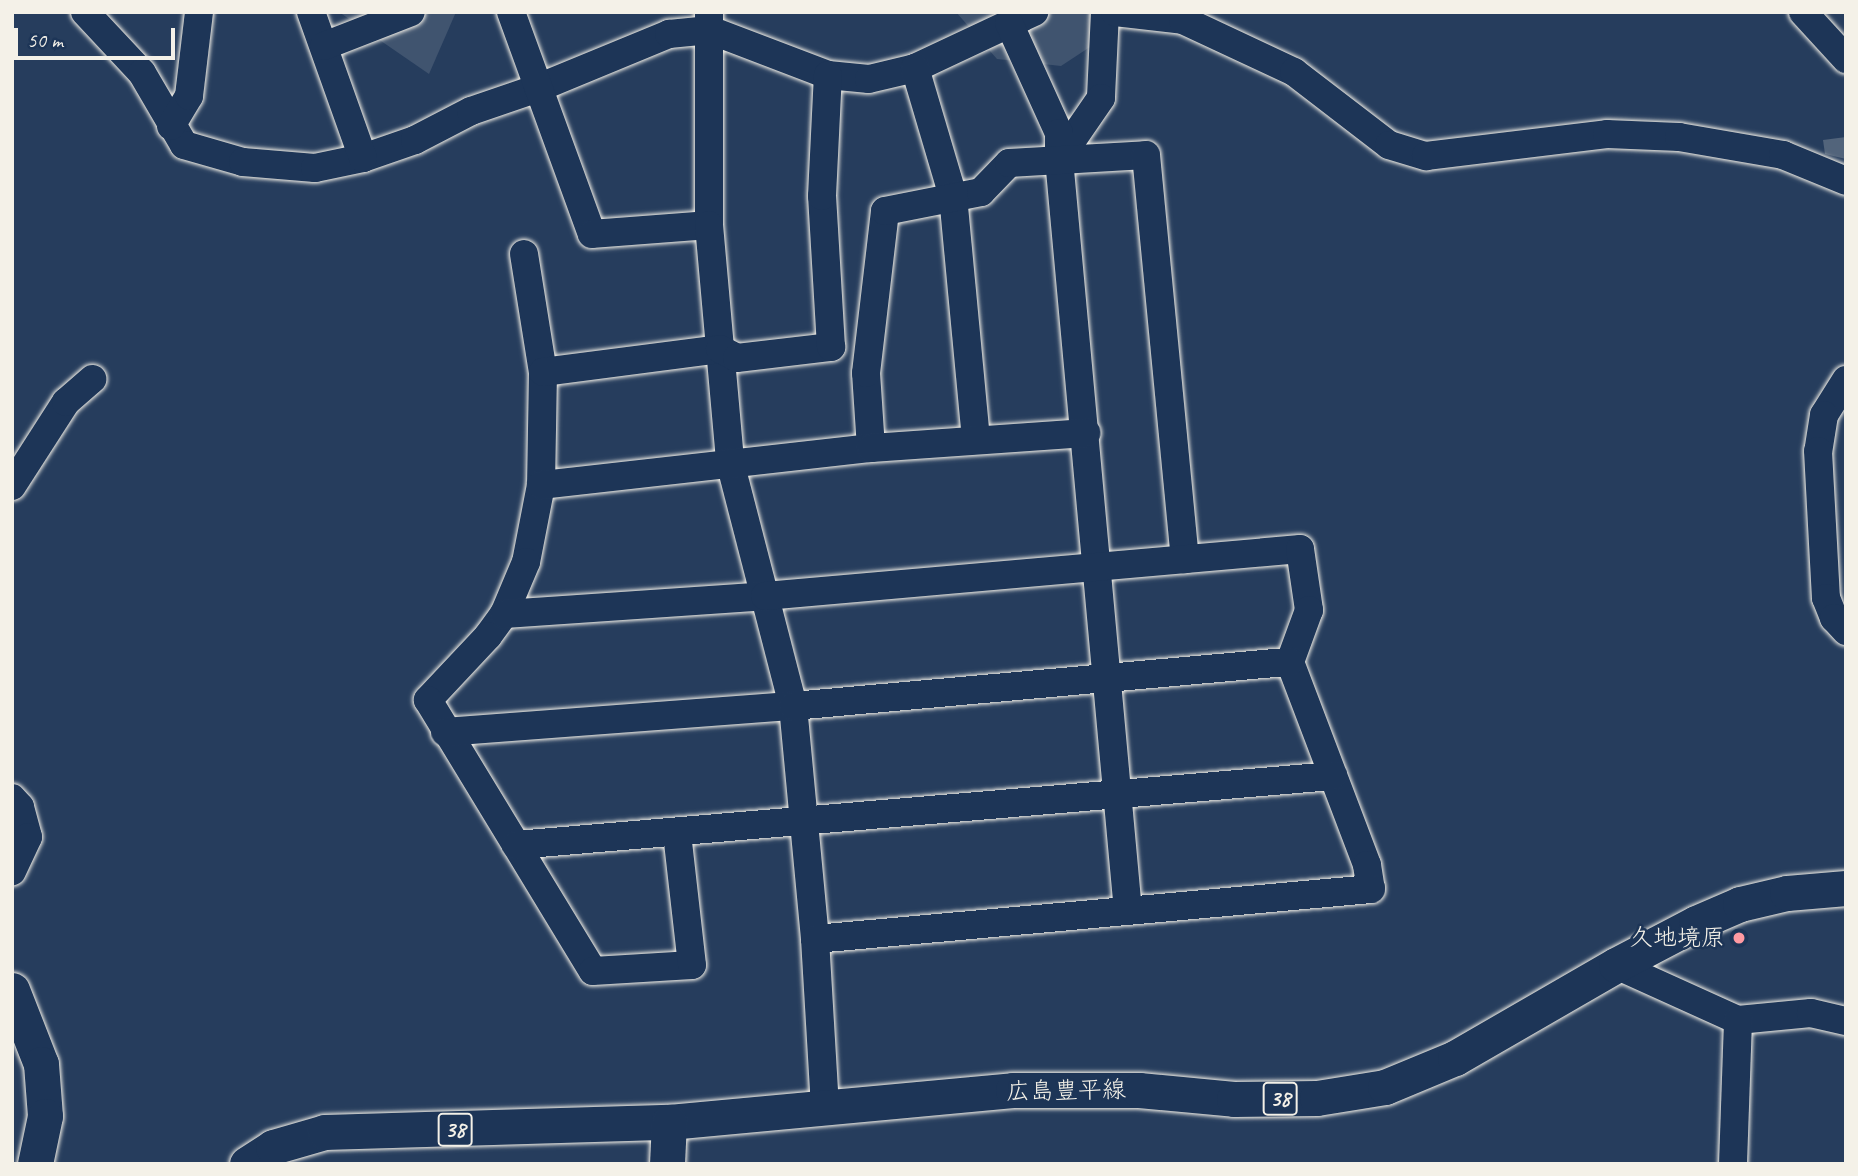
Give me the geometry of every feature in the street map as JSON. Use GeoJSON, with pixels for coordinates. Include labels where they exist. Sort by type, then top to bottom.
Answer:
{"type":"FeatureCollection","features":[{"type":"Feature","properties":{"kind":"main road","name":"広島豊平線"},"geometry":{"type":"LineString","coordinates":[[247,1164],[273,1146],[325,1132],[469,1130],[669,1122],[1013,1090],[1139,1090],[1234,1099],[1317,1098],[1385,1087],[1455,1058],[1616,965],[1696,923],[1740,904],[1787,893],[1846,888]]}},
{"type":"Feature","properties":{"kind":"main road"},"geometry":{"type":"LineString","coordinates":[[12,990],[41,1064],[45,1116],[35,1164]]}},
{"type":"Feature","properties":{"kind":"main road"},"geometry":{"type":"LineString","coordinates":[[667,1164],[669,1122]]}},
{"type":"Feature","properties":{"kind":"street"},"geometry":{"type":"LineString","coordinates":[[85,12],[142,73],[184,145],[243,162],[315,167],[363,158],[415,140],[471,111],[538,88],[669,34],[709,21],[828,75],[869,79],[915,68],[1022,17],[1059,133],[1059,159],[1128,911]]}},
{"type":"Feature","properties":{"kind":"street"},"geometry":{"type":"LineString","coordinates":[[171,126],[189,96],[199,12]]}},
{"type":"Feature","properties":{"kind":"street"},"geometry":{"type":"LineString","coordinates":[[311,12],[363,158]]}},
{"type":"Feature","properties":{"kind":"street"},"geometry":{"type":"LineString","coordinates":[[324,46],[411,12]]}},
{"type":"Feature","properties":{"kind":"street"},"geometry":{"type":"LineString","coordinates":[[511,12],[592,234],[709,225]]}},
{"type":"Feature","properties":{"kind":"street"},"geometry":{"type":"LineString","coordinates":[[1059,159],[1101,98],[1105,12]]}},
{"type":"Feature","properties":{"kind":"street"},"geometry":{"type":"LineString","coordinates":[[1115,12],[1184,16],[1294,72],[1389,145],[1426,156],[1607,134],[1679,137],[1783,155],[1846,181]]}},
{"type":"Feature","properties":{"kind":"street"},"geometry":{"type":"LineString","coordinates":[[1803,12],[1846,59]]}},
{"type":"Feature","properties":{"kind":"street"},"geometry":{"type":"LineString","coordinates":[[709,21],[709,225],[730,462],[793,706],[814,939],[825,1108]]}},
{"type":"Feature","properties":{"kind":"street"},"geometry":{"type":"LineString","coordinates":[[915,68],[953,196],[976,440]]}},
{"type":"Feature","properties":{"kind":"street"},"geometry":{"type":"LineString","coordinates":[[543,372],[720,349],[737,358],[831,347],[821,197],[828,75]]}},
{"type":"Feature","properties":{"kind":"street"},"geometry":{"type":"LineString","coordinates":[[871,448],[866,373],[885,211],[981,192],[1009,163],[1146,155],[1185,559]]}},
{"type":"Feature","properties":{"kind":"street"},"geometry":{"type":"LineString","coordinates":[[524,254],[543,372],[541,485],[526,562],[504,614],[488,636],[428,700],[445,732],[593,971],[692,965],[677,833]]}},
{"type":"Feature","properties":{"kind":"street"},"geometry":{"type":"LineString","coordinates":[[12,486],[66,401],[92,379]]}},
{"type":"Feature","properties":{"kind":"street"},"geometry":{"type":"LineString","coordinates":[[1846,380],[1824,415],[1818,452],[1826,598],[1834,618],[1846,631]]}},
{"type":"Feature","properties":{"kind":"street"},"geometry":{"type":"LineString","coordinates":[[541,485],[871,448],[1086,433]]}},
{"type":"Feature","properties":{"kind":"street"},"geometry":{"type":"LineString","coordinates":[[504,614],[765,596],[1300,549],[1309,610],[1290,662],[1367,865],[1371,889],[814,939]]}},
{"type":"Feature","properties":{"kind":"street"},"geometry":{"type":"LineString","coordinates":[[445,732],[793,706],[1290,662]]}},
{"type":"Feature","properties":{"kind":"street"},"geometry":{"type":"LineString","coordinates":[[516,845],[802,823],[1334,776]]}},
{"type":"Feature","properties":{"kind":"street"},"geometry":{"type":"LineString","coordinates":[[12,798],[20,807],[28,837],[12,872]]}},
{"type":"Feature","properties":{"kind":"street"},"geometry":{"type":"LineString","coordinates":[[1616,965],[1738,1020],[1811,1013],[1846,1021]]}},
{"type":"Feature","properties":{"kind":"street"},"geometry":{"type":"LineString","coordinates":[[1733,1164],[1738,1020]]}},
{"type":"Feature","properties":{"kind":"shaded area"},"geometry":{"type":"Polygon","coordinates":[[[339,12],[456,12],[429,74],[339,12]]]}},
{"type":"Feature","properties":{"kind":"shaded area"},"geometry":{"type":"Polygon","coordinates":[[[956,12],[1114,12],[1099,41],[1061,66],[997,59],[956,12]]]}},
{"type":"Feature","properties":{"kind":"building"},"geometry":{"type":"Polygon","coordinates":[[[1846,137],[1846,159],[1825,154],[1823,140],[1846,137]]]}},
{"type":"Feature","properties":{"kind":"place","name":"久地境原"},"geometry":{"type":"Point","coordinates":[1739,938]}}]}
